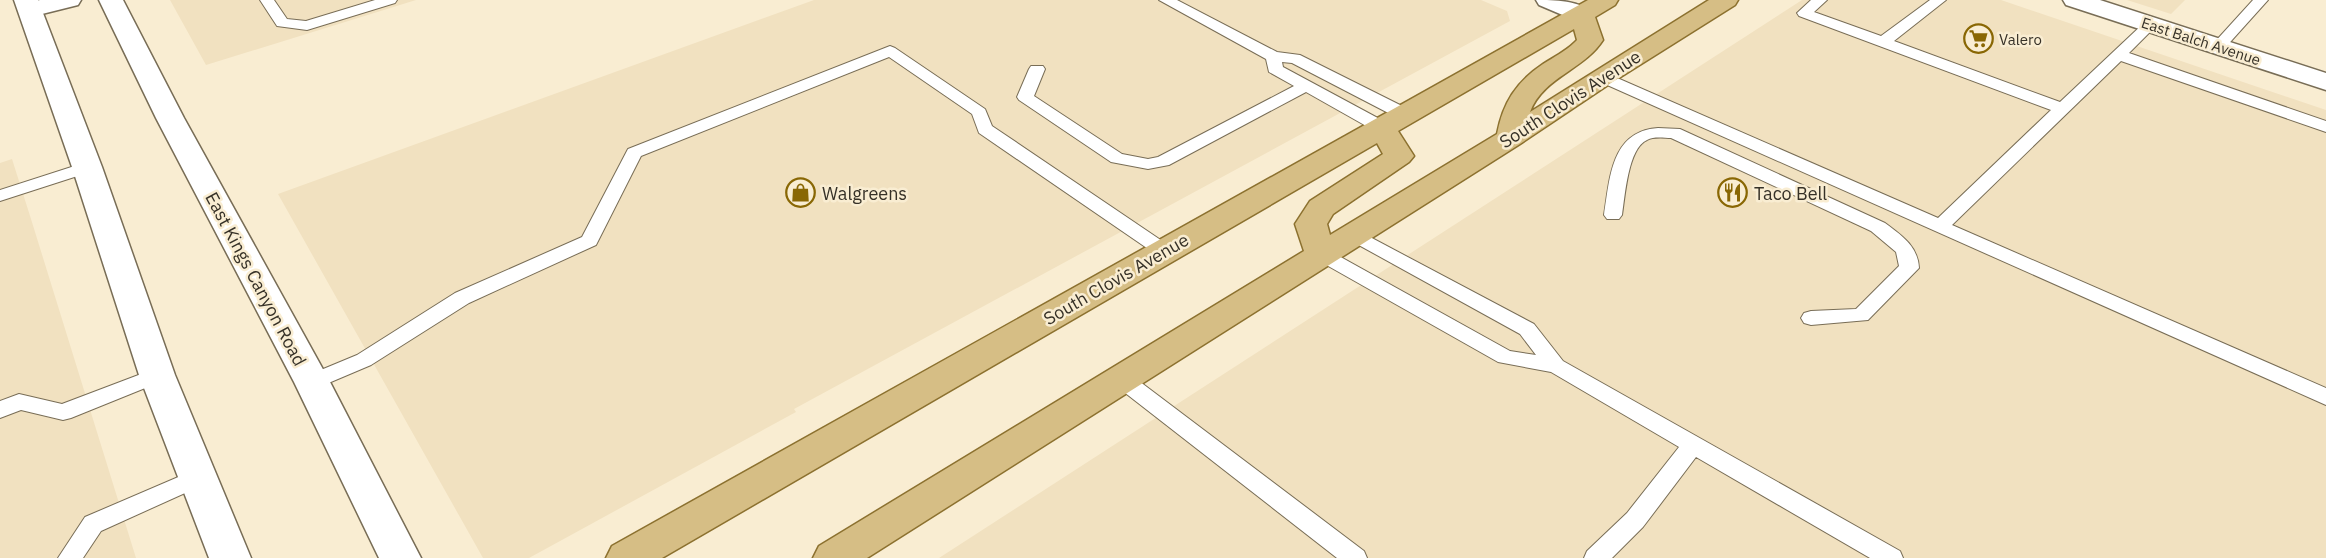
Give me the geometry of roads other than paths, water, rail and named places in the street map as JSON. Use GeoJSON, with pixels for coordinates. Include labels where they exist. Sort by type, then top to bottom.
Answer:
{"type":"FeatureCollection","features":[{"type":"Feature","properties":{"kind":"main road"},"geometry":{"type":"LineString","coordinates":[[69,0],[28,5],[87,167],[157,375],[230,558]]}},
{"type":"Feature","properties":{"kind":"main road","name":"East Kings Canyon Road"},"geometry":{"type":"LineString","coordinates":[[111,0],[170,118],[312,382],[400,558]]}},
{"type":"Feature","properties":{"kind":"main road"},"geometry":{"type":"LineString","coordinates":[[1510,138],[1516,108],[1522,96],[1538,79],[1584,51],[1590,40],[1593,7],[1548,0]]}},
{"type":"Feature","properties":{"kind":"main road","name":"South Clovis Avenue"},"geometry":{"type":"LineString","coordinates":[[834,558],[1510,138],[1602,77],[1726,0]]}},
{"type":"Feature","properties":{"kind":"main road","name":"East Balch Avenue"},"geometry":{"type":"LineString","coordinates":[[2075,0],[2326,82]]}},
{"type":"Feature","properties":{"kind":"main road","name":"South Clovis Avenue"},"geometry":{"type":"LineString","coordinates":[[627,558],[1593,7]]}},
{"type":"Feature","properties":{"kind":"main road"},"geometry":{"type":"LineString","coordinates":[[1322,254],[1311,224],[1321,208],[1399,156],[1393,120]]}},
{"type":"Feature","properties":{"kind":"lane"},"geometry":{"type":"LineString","coordinates":[[267,0],[282,23],[307,26],[390,0]]}},
{"type":"Feature","properties":{"kind":"lane"},"geometry":{"type":"LineString","coordinates":[[1166,0],[1274,57],[1295,58],[1393,120]]}},
{"type":"Feature","properties":{"kind":"lane"},"geometry":{"type":"LineString","coordinates":[[1820,0],[1804,13],[2063,109]]}},
{"type":"Feature","properties":{"kind":"lane"},"geometry":{"type":"LineString","coordinates":[[1883,42],[1939,0]]}},
{"type":"Feature","properties":{"kind":"lane"},"geometry":{"type":"LineString","coordinates":[[2218,47],[2261,0]]}},
{"type":"Feature","properties":{"kind":"lane"},"geometry":{"type":"LineString","coordinates":[[1940,226],[2150,25]]}},
{"type":"Feature","properties":{"kind":"lane"},"geometry":{"type":"LineString","coordinates":[[312,382],[363,360],[462,298],[590,241],[634,153],[890,51],[979,112],[985,129],[1164,251]]}},
{"type":"Feature","properties":{"kind":"lane"},"geometry":{"type":"LineString","coordinates":[[2119,55],[2326,127]]}},
{"type":"Feature","properties":{"kind":"lane"},"geometry":{"type":"LineString","coordinates":[[1274,57],[1275,69],[1306,86],[1393,120]]}},
{"type":"Feature","properties":{"kind":"lane"},"geometry":{"type":"LineString","coordinates":[[1037,69],[1025,97],[1117,158],[1148,164],[1163,161],[1306,86]]}},
{"type":"Feature","properties":{"kind":"lane"},"geometry":{"type":"LineString","coordinates":[[1602,77],[2326,397]]}},
{"type":"Feature","properties":{"kind":"lane"},"geometry":{"type":"LineString","coordinates":[[1613,215],[1625,153],[1632,143],[1640,136],[1674,133],[1878,227],[1896,240],[1906,251],[1910,258],[1909,268],[1861,315],[1811,318]]}},
{"type":"Feature","properties":{"kind":"lane"},"geometry":{"type":"LineString","coordinates":[[0,196],[87,167]]}},
{"type":"Feature","properties":{"kind":"lane"},"geometry":{"type":"LineString","coordinates":[[1353,234],[1527,329],[1556,366]]}},
{"type":"Feature","properties":{"kind":"lane"},"geometry":{"type":"LineString","coordinates":[[1322,254],[1505,357],[1556,366],[1891,558]]}},
{"type":"Feature","properties":{"kind":"lane"},"geometry":{"type":"LineString","coordinates":[[0,410],[19,402],[63,412],[157,375]]}},
{"type":"Feature","properties":{"kind":"lane"},"geometry":{"type":"LineString","coordinates":[[1122,380],[1355,558]]}},
{"type":"Feature","properties":{"kind":"lane"},"geometry":{"type":"LineString","coordinates":[[1596,558],[1635,520],[1693,446]]}},
{"type":"Feature","properties":{"kind":"lane"},"geometry":{"type":"LineString","coordinates":[[70,558],[93,524],[197,478]]}},
{"type":"Feature","properties":{"kind":"place","name":"Valero"},"geometry":{"type":"Point","coordinates":[1978,39]}},
{"type":"Feature","properties":{"kind":"place","name":"Walgreens"},"geometry":{"type":"Point","coordinates":[801,193]}},
{"type":"Feature","properties":{"kind":"place","name":"Taco Bell"},"geometry":{"type":"Point","coordinates":[1733,193]}}]}
